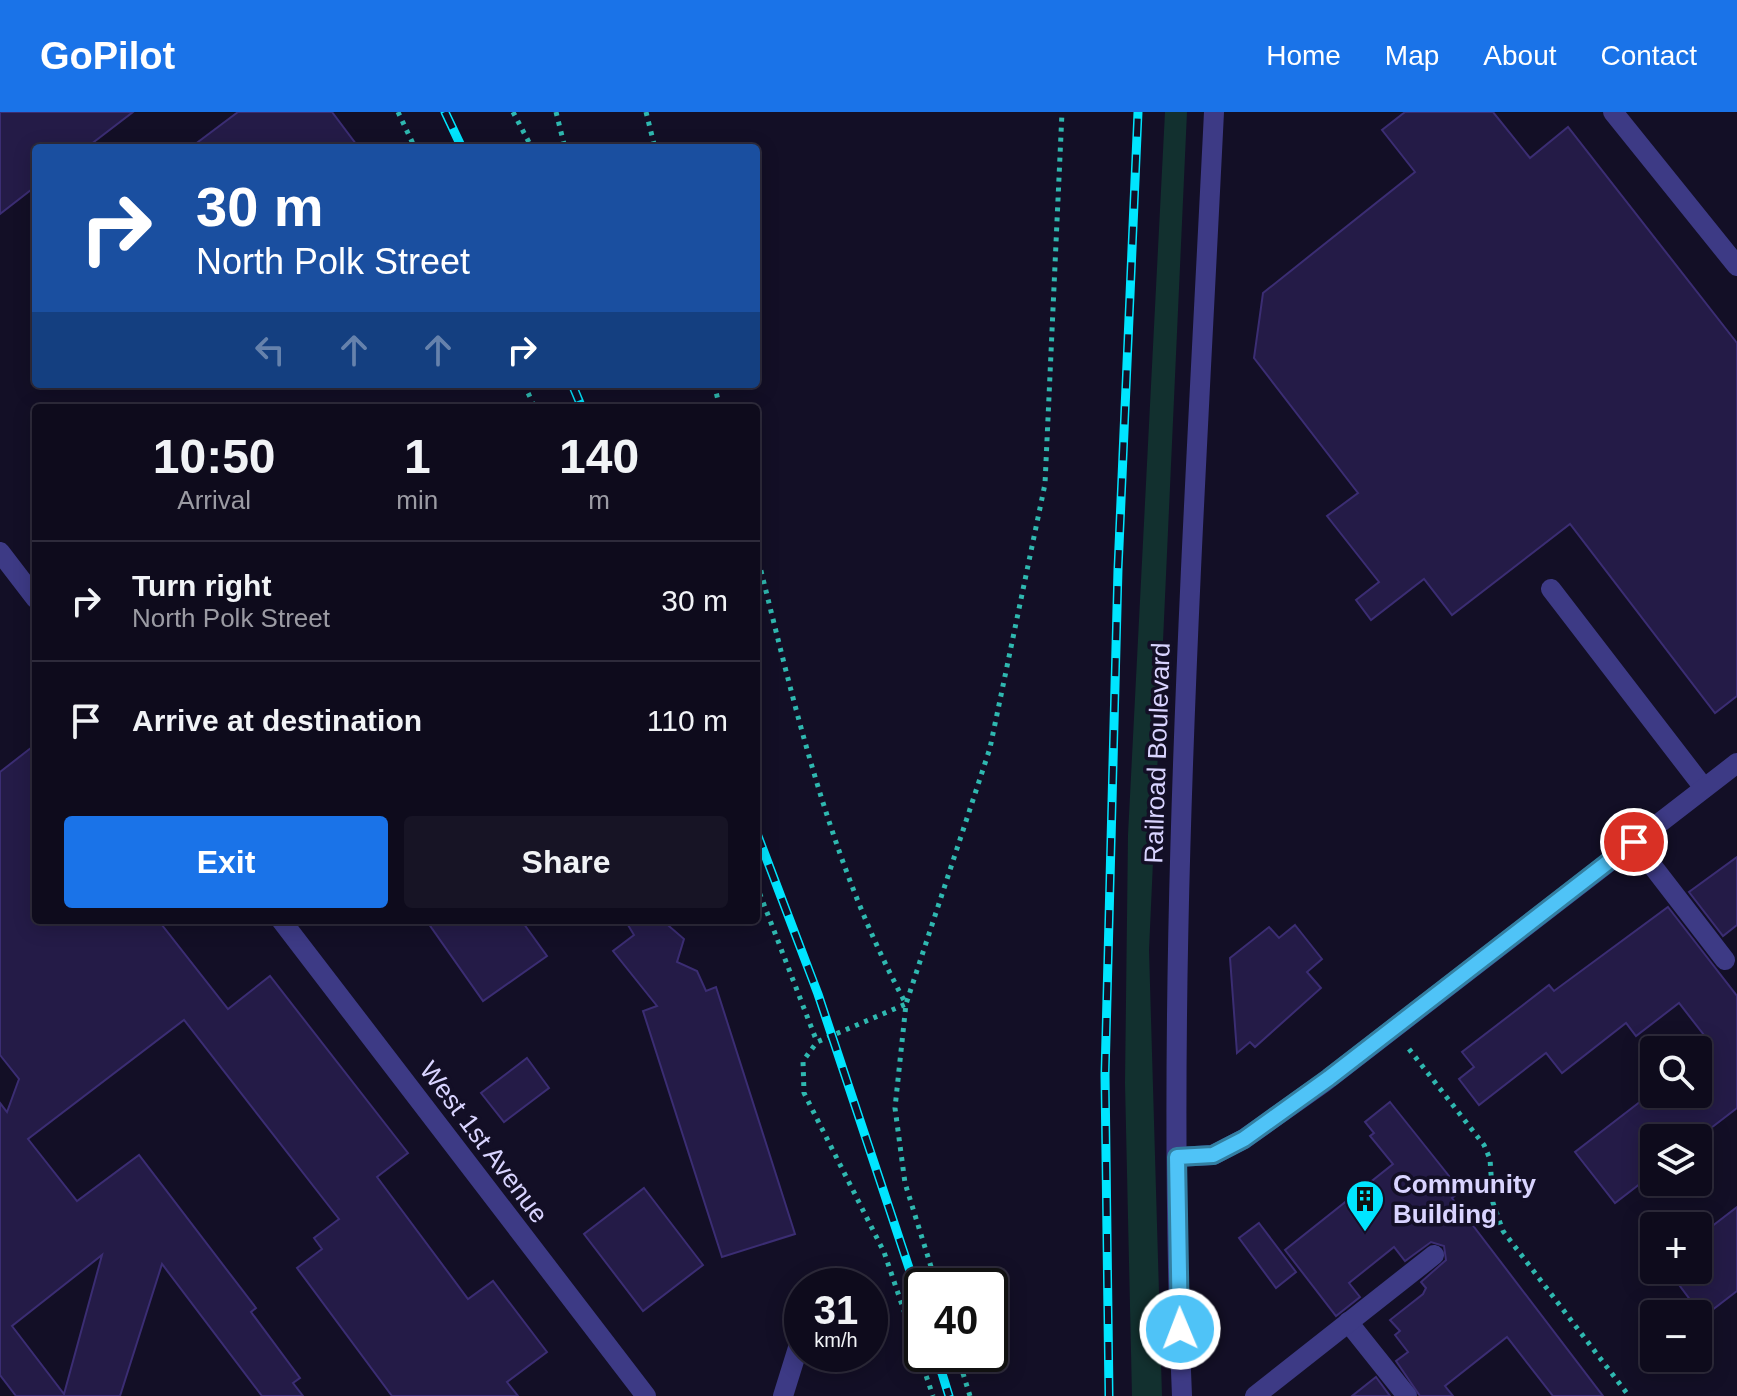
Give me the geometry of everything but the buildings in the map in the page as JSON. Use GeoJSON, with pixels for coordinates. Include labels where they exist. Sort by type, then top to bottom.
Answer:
{"type":"FeatureCollection","features":[{"type":"Feature","properties":{"kind":"street","name":"Railroad Boulevard"},"geometry":{"type":"LineString","coordinates":[[1182,1396],[1177,1157],[1179,816],[1214,112]]}},
{"type":"Feature","properties":{"kind":"street"},"geometry":{"type":"LineString","coordinates":[[1613,112],[1737,266]]}},
{"type":"Feature","properties":{"kind":"street"},"geometry":{"type":"LineString","coordinates":[[0,552],[32,594]]}},
{"type":"Feature","properties":{"kind":"street"},"geometry":{"type":"LineString","coordinates":[[1551,589],[1704,788]]}},
{"type":"Feature","properties":{"kind":"street"},"geometry":{"type":"LineString","coordinates":[[1177,1157],[1213,1155],[1244,1139],[1394,1028],[1737,763]]}},
{"type":"Feature","properties":{"kind":"street"},"geometry":{"type":"LineString","coordinates":[[1634,842],[1725,960]]}},
{"type":"Feature","properties":{"kind":"street","name":"West 1st Avenue"},"geometry":{"type":"LineString","coordinates":[[284,924],[646,1396]]}},
{"type":"Feature","properties":{"kind":"street"},"geometry":{"type":"LineString","coordinates":[[1255,1396],[1434,1255]]}},
{"type":"Feature","properties":{"kind":"street"},"geometry":{"type":"LineString","coordinates":[[1348,1322],[1407,1396]]}},
{"type":"Feature","properties":{"kind":"street"},"geometry":{"type":"LineString","coordinates":[[783,1396],[790,1372]]}},
{"type":"Feature","properties":{"kind":"path"},"geometry":{"type":"LineString","coordinates":[[398,112],[413,144]]}},
{"type":"Feature","properties":{"kind":"path"},"geometry":{"type":"LineString","coordinates":[[513,112],[530,144]]}},
{"type":"Feature","properties":{"kind":"path"},"geometry":{"type":"LineString","coordinates":[[556,112],[564,144]]}},
{"type":"Feature","properties":{"kind":"path"},"geometry":{"type":"LineString","coordinates":[[646,112],[654,144]]}},
{"type":"Feature","properties":{"kind":"path"},"geometry":{"type":"LineString","coordinates":[[931,1268],[905,1183],[895,1108],[906,1004],[990,748],[1045,484],[1062,112]]}},
{"type":"Feature","properties":{"kind":"path"},"geometry":{"type":"LineString","coordinates":[[760,567],[808,758],[852,891],[877,949],[906,1004]]}},
{"type":"Feature","properties":{"kind":"path"},"geometry":{"type":"LineString","coordinates":[[760,894],[817,1042]]}},
{"type":"Feature","properties":{"kind":"path"},"geometry":{"type":"LineString","coordinates":[[906,1004],[817,1042],[803,1061],[804,1093],[884,1252],[933,1396]]}},
{"type":"Feature","properties":{"kind":"path"},"geometry":{"type":"LineString","coordinates":[[1394,1028],[1484,1145],[1490,1159],[1493,1203],[1503,1231],[1629,1396]]}},
{"type":"Feature","properties":{"kind":"path"},"geometry":{"type":"LineString","coordinates":[[963,1372],[970,1396]]}},
{"type":"Feature","properties":{"kind":"green space"},"geometry":{"type":"Polygon","coordinates":[[[1165,112],[1187,112],[1149,950],[1162,1396],[1132,1396],[1125,1083],[1128,835],[1165,112]]]}},
{"type":"Feature","properties":{"kind":"railway"},"geometry":{"type":"LineString","coordinates":[[445,112],[460,144]]}},
{"type":"Feature","properties":{"kind":"railway"},"geometry":{"type":"LineString","coordinates":[[1109,1396],[1105,1075],[1118,569],[1138,112]]}},
{"type":"Feature","properties":{"kind":"railway"},"geometry":{"type":"LineString","coordinates":[[574,388],[580,404]]}},
{"type":"Feature","properties":{"kind":"railway"},"geometry":{"type":"LineString","coordinates":[[760,842],[818,994],[909,1268]]}},
{"type":"Feature","properties":{"kind":"railway"},"geometry":{"type":"LineString","coordinates":[[942,1372],[949,1396]]}},
{"type":"Feature","properties":{"kind":"place","name":"Community Building"},"geometry":{"type":"Point","coordinates":[1365,1233]}},
{"type":"Feature","properties":{"kind":"route"},"geometry":{"type":"LineString","coordinates":[[1180,1329],[1177,1157],[1213,1155],[1244,1139],[1329,1078],[1634,842]]}}]}
